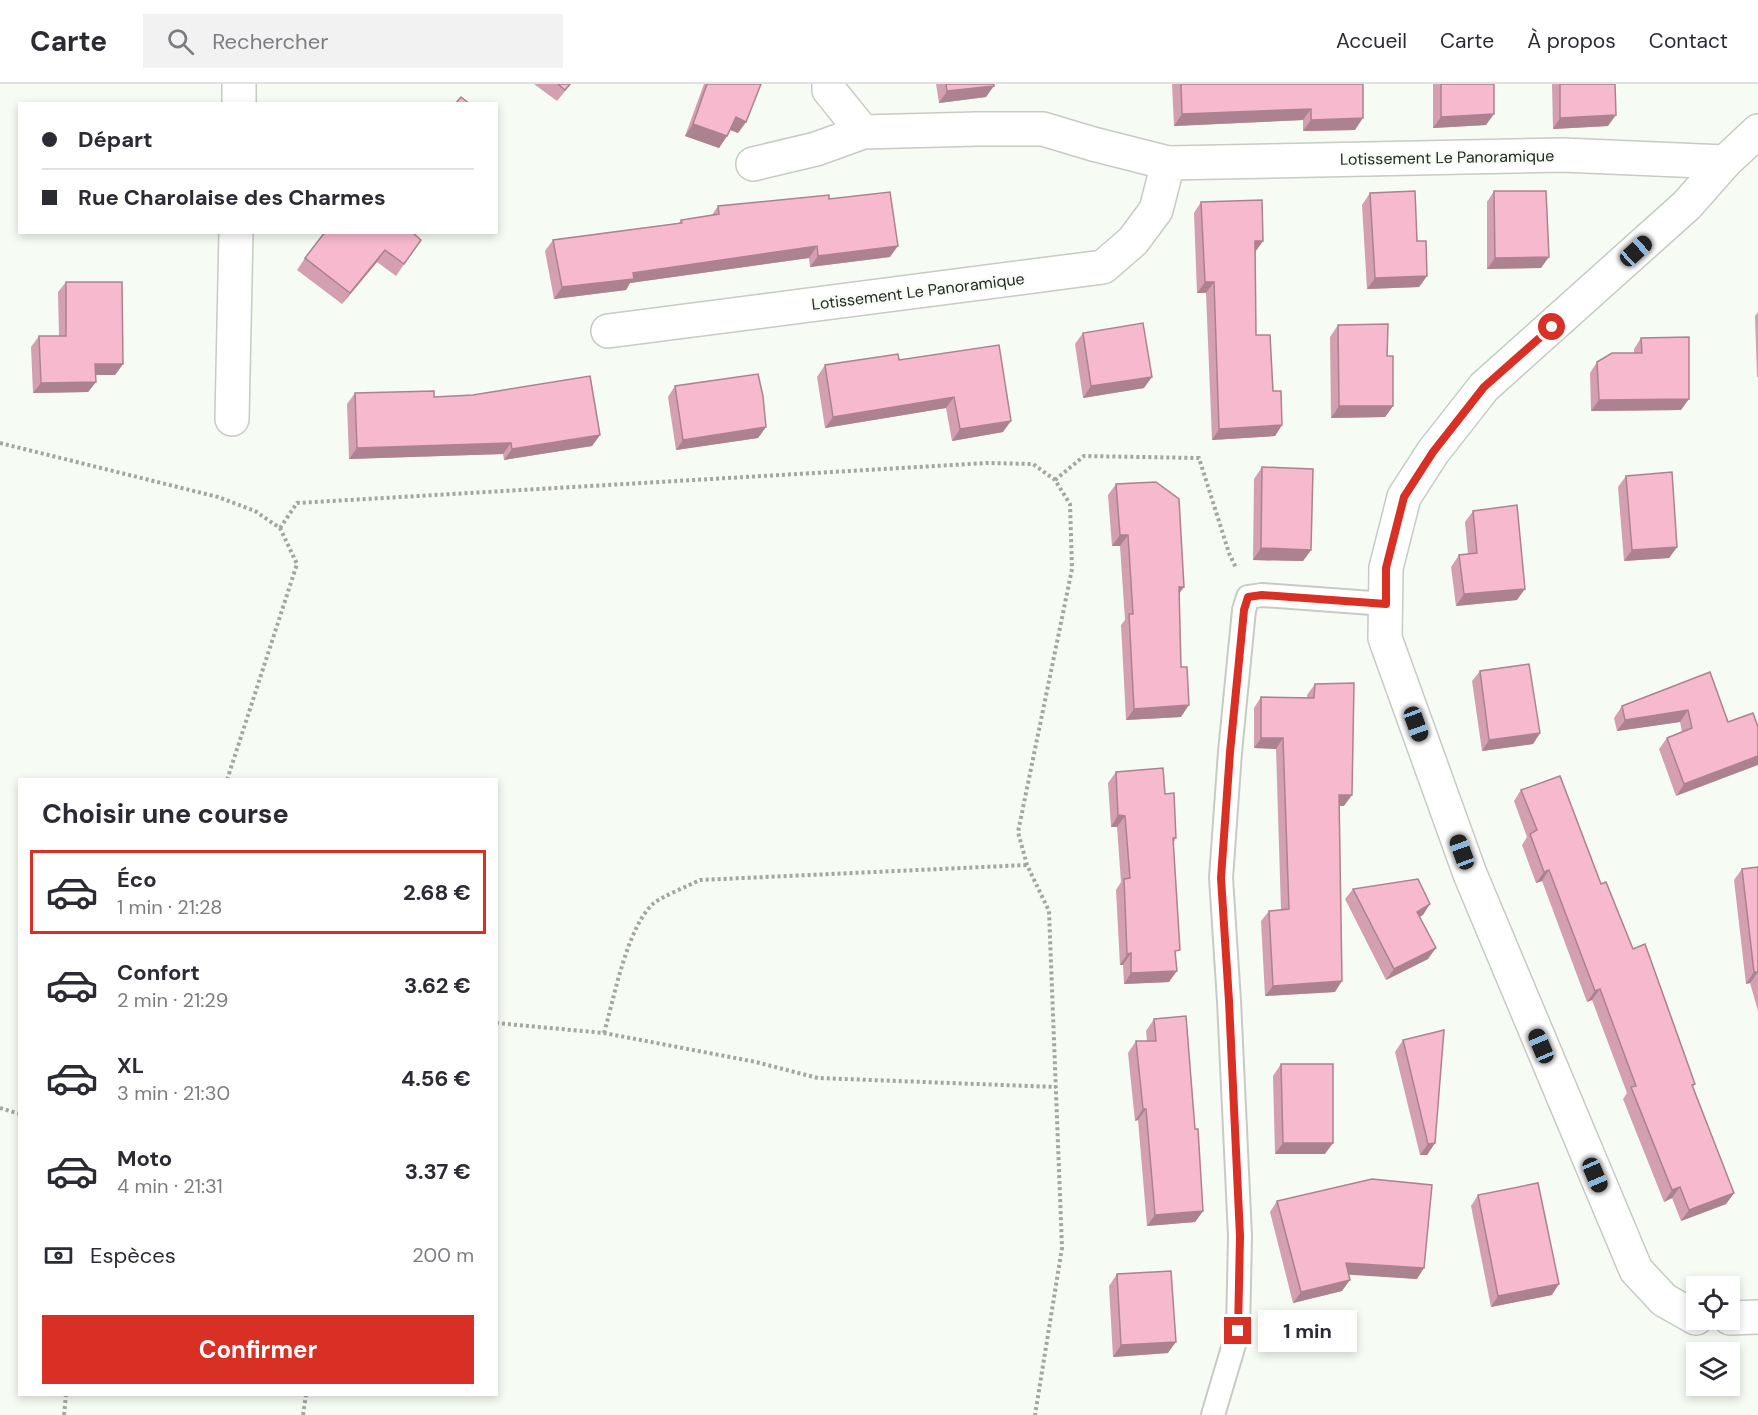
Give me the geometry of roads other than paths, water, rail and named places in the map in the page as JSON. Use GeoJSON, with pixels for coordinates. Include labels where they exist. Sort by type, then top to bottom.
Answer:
{"type":"FeatureCollection","features":[{"type":"Feature","properties":{"kind":"street"},"geometry":{"type":"LineString","coordinates":[[239,84],[239,102]]}},
{"type":"Feature","properties":{"kind":"street"},"geometry":{"type":"LineString","coordinates":[[829,84],[830,90],[863,132]]}},
{"type":"Feature","properties":{"kind":"street","name":"Lotissement Le Panoramique"},"geometry":{"type":"LineString","coordinates":[[753,164],[816,148],[863,132],[977,129],[1043,129],[1168,163],[1563,155],[1725,162]]}},
{"type":"Feature","properties":{"kind":"street"},"geometry":{"type":"LineString","coordinates":[[1686,1312],[1664,1300],[1636,1270],[1470,874],[1385,638],[1386,568],[1404,497],[1433,452],[1484,387],[1687,205],[1725,162],[1758,130]]}},
{"type":"Feature","properties":{"kind":"street","name":"Lotissement Le Panoramique"},"geometry":{"type":"LineString","coordinates":[[608,331],[1102,267],[1133,242],[1156,210],[1168,163]]}},
{"type":"Feature","properties":{"kind":"street"},"geometry":{"type":"LineString","coordinates":[[232,419],[236,234]]}},
{"type":"Feature","properties":{"kind":"street"},"geometry":{"type":"LineString","coordinates":[[1740,1318],[1758,1317]]}},
{"type":"Feature","properties":{"kind":"lane"},"geometry":{"type":"LineString","coordinates":[[1213,1415],[1238,1331],[1240,1236],[1221,878],[1230,752],[1244,610],[1248,597],[1262,595],[1386,604]]}}]}
